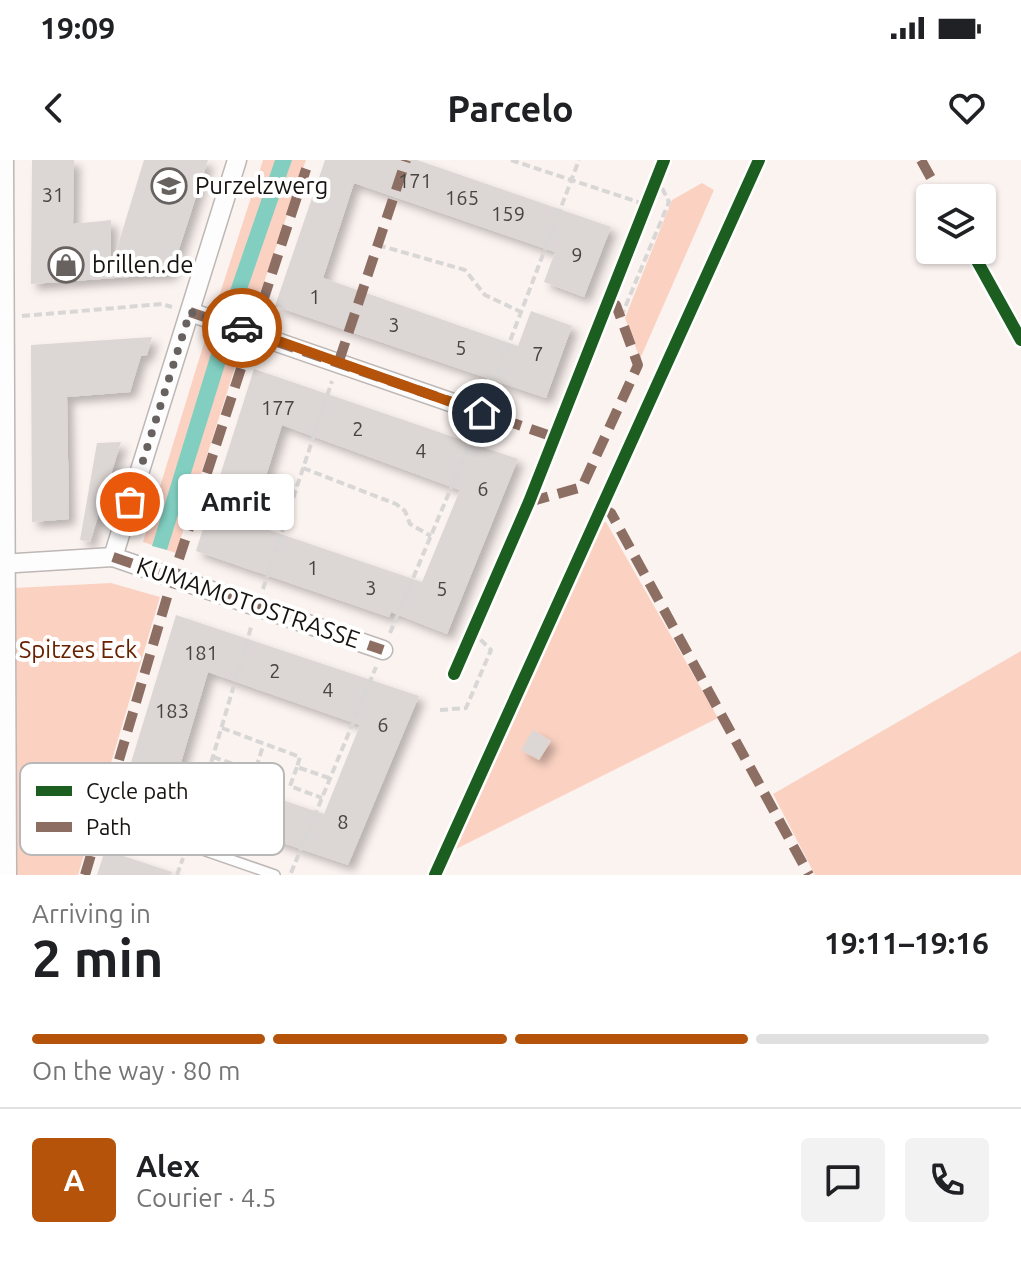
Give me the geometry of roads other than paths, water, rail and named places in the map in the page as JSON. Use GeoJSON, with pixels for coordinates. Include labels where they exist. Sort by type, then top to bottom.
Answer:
{"type":"FeatureCollection","features":[{"type":"Feature","properties":{"kind":"street"},"geometry":{"type":"LineString","coordinates":[[4,160],[8,318],[2,564],[7,875]]}},
{"type":"Feature","properties":{"kind":"street"},"geometry":{"type":"LineString","coordinates":[[2,564],[113,557],[237,160]]}},
{"type":"Feature","properties":{"kind":"street"},"geometry":{"type":"LineString","coordinates":[[190,312],[482,413]]}},
{"type":"Feature","properties":{"kind":"street","name":"KUMAMOTOSTRASSE"},"geometry":{"type":"LineString","coordinates":[[113,557],[383,650]]}},
{"type":"Feature","properties":{"kind":"lane"},"geometry":{"type":"LineString","coordinates":[[217,855],[275,875]]}},
{"type":"Feature","properties":{"kind":"water"},"geometry":{"type":"Polygon","coordinates":[[[275,160],[292,160],[239,313],[224,308],[275,160]]]}},
{"type":"Feature","properties":{"kind":"water"},"geometry":{"type":"Polygon","coordinates":[[[217,334],[233,339],[167,550],[152,546],[217,334]]]}},
{"type":"Feature","properties":{"kind":"place","name":"Purzelzwerg"},"geometry":{"type":"Point","coordinates":[169,186]}},
{"type":"Feature","properties":{"kind":"place","name":"brillen.de"},"geometry":{"type":"Point","coordinates":[66,265]}},
{"type":"Feature","properties":{"kind":"place","name":"Amrit"},"geometry":{"type":"Point","coordinates":[130,502]}},
{"type":"Feature","properties":{"kind":"park label","name":"Spitzes Eck"},"geometry":{"type":"Point","coordinates":[78,650]}}]}
